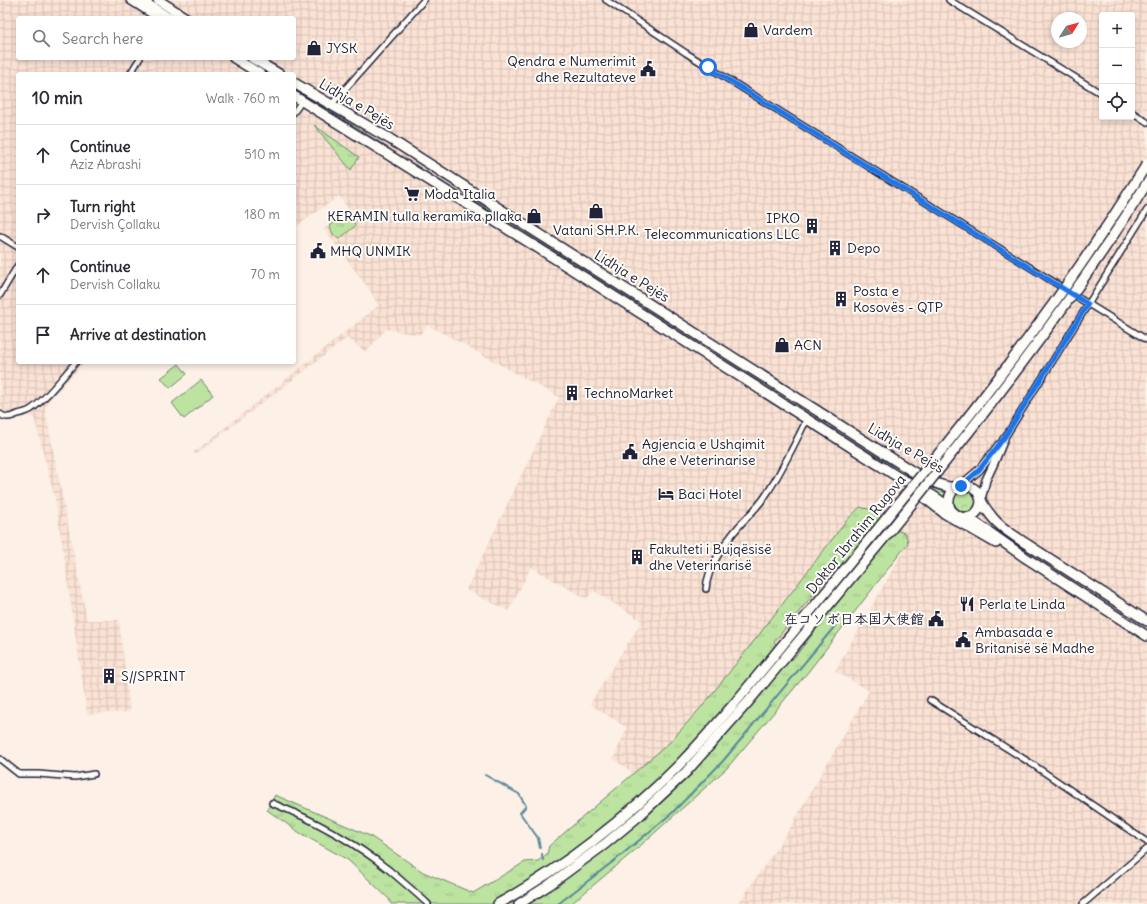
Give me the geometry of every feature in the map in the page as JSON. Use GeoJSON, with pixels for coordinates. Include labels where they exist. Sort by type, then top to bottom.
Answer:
{"type":"FeatureCollection","features":[{"type":"Feature","properties":{"kind":"highway"},"geometry":{"type":"LineString","coordinates":[[140,0],[164,16]]}},
{"type":"Feature","properties":{"kind":"highway"},"geometry":{"type":"LineString","coordinates":[[158,0],[183,16]]}},
{"type":"Feature","properties":{"kind":"highway"},"geometry":{"type":"LineString","coordinates":[[237,60],[257,72]]}},
{"type":"Feature","properties":{"kind":"highway"},"geometry":{"type":"LineString","coordinates":[[255,60],[276,72]]}},
{"type":"Feature","properties":{"kind":"highway","name":"Lidhja e Pejës"},"geometry":{"type":"LineString","coordinates":[[296,84],[395,143],[915,473],[938,484],[951,487],[966,485],[976,489],[993,518],[1003,528],[1147,621]]}},
{"type":"Feature","properties":{"kind":"highway","name":"Lidhja e Pejës"},"geometry":{"type":"LineString","coordinates":[[298,98],[898,477],[929,493],[957,516],[967,518],[990,532],[1026,558],[1147,636]]}},
{"type":"Feature","properties":{"kind":"highway","name":"Doktor Ibrahim Rugova"},"geometry":{"type":"LineString","coordinates":[[498,904],[545,875],[598,836],[678,766],[709,733],[881,526],[990,390],[1048,311],[1147,164]]}},
{"type":"Feature","properties":{"kind":"highway","name":"Doktor Ibrahim Rugova"},"geometry":{"type":"LineString","coordinates":[[519,904],[549,885],[605,844],[640,815],[686,772],[749,702],[890,531],[997,396],[1045,333],[1147,183]]}},
{"type":"Feature","properties":{"kind":"highway"},"geometry":{"type":"LineString","coordinates":[[898,477],[935,507],[955,520],[1026,558]]}},
{"type":"Feature","properties":{"kind":"highway","name":"Lidhja e Pejës"},"geometry":{"type":"LineString","coordinates":[[950,509],[949,496],[951,492],[959,486]]}},
{"type":"Feature","properties":{"kind":"highway"},"geometry":{"type":"LineString","coordinates":[[967,518],[978,512],[981,499]]}},
{"type":"Feature","properties":{"kind":"street"},"geometry":{"type":"LineString","coordinates":[[130,0],[152,14],[164,16]]}},
{"type":"Feature","properties":{"kind":"street"},"geometry":{"type":"LineString","coordinates":[[331,105],[424,0]]}},
{"type":"Feature","properties":{"kind":"street"},"geometry":{"type":"LineString","coordinates":[[606,0],[686,53],[1147,340]]}},
{"type":"Feature","properties":{"kind":"street"},"geometry":{"type":"LineString","coordinates":[[949,0],[1099,92]]}},
{"type":"Feature","properties":{"kind":"street"},"geometry":{"type":"LineString","coordinates":[[131,72],[139,60]]}},
{"type":"Feature","properties":{"kind":"street"},"geometry":{"type":"LineString","coordinates":[[1135,114],[1147,122]]}},
{"type":"Feature","properties":{"kind":"street"},"geometry":{"type":"LineString","coordinates":[[959,486],[979,470],[1004,438],[1147,210]]}},
{"type":"Feature","properties":{"kind":"street"},"geometry":{"type":"LineString","coordinates":[[0,236],[16,246]]}},
{"type":"Feature","properties":{"kind":"street"},"geometry":{"type":"LineString","coordinates":[[0,295],[16,268]]}},
{"type":"Feature","properties":{"kind":"street"},"geometry":{"type":"LineString","coordinates":[[0,414],[2,416],[11,417],[30,410],[39,403],[74,364]]}},
{"type":"Feature","properties":{"kind":"street"},"geometry":{"type":"LineString","coordinates":[[706,589],[708,576],[721,551],[740,525],[759,506],[765,497],[807,419]]}},
{"type":"Feature","properties":{"kind":"street"},"geometry":{"type":"LineString","coordinates":[[981,499],[986,480],[1004,438]]}},
{"type":"Feature","properties":{"kind":"street"},"geometry":{"type":"LineString","coordinates":[[930,700],[1032,764],[1147,842]]}},
{"type":"Feature","properties":{"kind":"street"},"geometry":{"type":"LineString","coordinates":[[0,759],[19,774],[75,777],[94,774]]}},
{"type":"Feature","properties":{"kind":"street"},"geometry":{"type":"LineString","coordinates":[[272,803],[316,822],[351,843],[388,869],[428,904]]}},
{"type":"Feature","properties":{"kind":"street"},"geometry":{"type":"LineString","coordinates":[[1083,904],[1147,849]]}},
{"type":"Feature","properties":{"kind":"shaded area"},"geometry":{"type":"Polygon","coordinates":[[[0,0],[1147,0],[1147,904],[738,904],[789,830],[869,691],[835,671],[906,546],[727,768],[684,808],[613,759],[627,728],[590,704],[642,621],[594,591],[586,599],[531,567],[509,611],[466,590],[559,397],[428,325],[419,335],[386,329],[366,352],[347,338],[196,454],[193,453],[378,306],[371,292],[324,229],[349,210],[339,196],[296,227],[296,72],[16,72],[16,364],[83,364],[50,399],[45,409],[87,620],[119,620],[130,712],[87,714],[56,503],[34,417],[9,414],[0,409],[0,0]]]}},
{"type":"Feature","properties":{"kind":"green space"},"geometry":{"type":"Polygon","coordinates":[[[296,89],[381,143],[382,147],[296,94],[296,89]]]}},
{"type":"Feature","properties":{"kind":"green space"},"geometry":{"type":"Polygon","coordinates":[[[314,125],[359,157],[351,170],[314,125]]]}},
{"type":"Feature","properties":{"kind":"green space"},"geometry":{"type":"Polygon","coordinates":[[[472,202],[482,205],[871,453],[926,484],[946,491],[943,499],[879,461],[472,202]]]}},
{"type":"Feature","properties":{"kind":"green space"},"geometry":{"type":"Polygon","coordinates":[[[345,214],[349,215],[355,224],[354,227],[339,239],[333,234],[330,226],[345,214]]]}},
{"type":"Feature","properties":{"kind":"green space"},"geometry":{"type":"Polygon","coordinates":[[[179,364],[187,374],[170,388],[161,378],[179,364]]]}},
{"type":"Feature","properties":{"kind":"green space"},"geometry":{"type":"Polygon","coordinates":[[[201,380],[213,395],[184,419],[172,403],[201,380]]]}},
{"type":"Feature","properties":{"kind":"green space"},"geometry":{"type":"Polygon","coordinates":[[[961,490],[969,490],[976,497],[976,505],[969,512],[961,512],[954,505],[954,497],[961,490]]]}},
{"type":"Feature","properties":{"kind":"green space"},"geometry":{"type":"Polygon","coordinates":[[[860,507],[875,511],[899,531],[906,534],[908,543],[808,672],[727,768],[640,846],[571,904],[391,904],[389,899],[348,860],[300,833],[267,810],[275,795],[370,836],[423,872],[473,893],[525,862],[538,861],[547,854],[549,846],[669,743],[705,703],[847,520],[860,507]],[[835,568],[774,642],[793,659],[853,583],[835,568]]]}},
{"type":"Feature","properties":{"kind":"waterway"},"geometry":{"type":"LineString","coordinates":[[558,904],[619,857],[672,813],[723,761],[835,626]]}},
{"type":"Feature","properties":{"kind":"waterway"},"geometry":{"type":"LineString","coordinates":[[485,775],[519,794],[526,806],[520,813],[538,838],[540,848]]}},
{"type":"Feature","properties":{"kind":"waterway"},"geometry":{"type":"LineString","coordinates":[[542,854],[543,860]]}},
{"type":"Feature","properties":{"kind":"place","name":"Vardem"},"geometry":{"type":"Point","coordinates":[751,30]}},
{"type":"Feature","properties":{"kind":"place","name":"JYSK"},"geometry":{"type":"Point","coordinates":[314,48]}},
{"type":"Feature","properties":{"kind":"place","name":"Qendra e Numerimit dhe Rezultateve"},"geometry":{"type":"Point","coordinates":[648,69]}},
{"type":"Feature","properties":{"kind":"place","name":"Moda Italia"},"geometry":{"type":"Point","coordinates":[412,194]}},
{"type":"Feature","properties":{"kind":"place","name":"Vatani SH.P.K."},"geometry":{"type":"Point","coordinates":[596,211]}},
{"type":"Feature","properties":{"kind":"place","name":"KERAMIN tulla keramika pllaka"},"geometry":{"type":"Point","coordinates":[534,216]}},
{"type":"Feature","properties":{"kind":"place","name":"IPKO Telecommunications LLC"},"geometry":{"type":"Point","coordinates":[812,226]}},
{"type":"Feature","properties":{"kind":"place","name":"Depo"},"geometry":{"type":"Point","coordinates":[835,248]}},
{"type":"Feature","properties":{"kind":"place","name":"MHQ UNMIK"},"geometry":{"type":"Point","coordinates":[318,251]}},
{"type":"Feature","properties":{"kind":"place","name":"Posta e Kosovës - QTP"},"geometry":{"type":"Point","coordinates":[841,299]}},
{"type":"Feature","properties":{"kind":"place","name":"ACN"},"geometry":{"type":"Point","coordinates":[782,345]}},
{"type":"Feature","properties":{"kind":"place","name":"TechnoMarket"},"geometry":{"type":"Point","coordinates":[572,393]}},
{"type":"Feature","properties":{"kind":"place","name":"Agjencia e Ushqimit dhe e Veterinarise"},"geometry":{"type":"Point","coordinates":[630,452]}},
{"type":"Feature","properties":{"kind":"place","name":"Baci Hotel"},"geometry":{"type":"Point","coordinates":[666,494]}},
{"type":"Feature","properties":{"kind":"place","name":"Fakulteti i Bujqësisë dhe Veterinarisë"},"geometry":{"type":"Point","coordinates":[637,557]}},
{"type":"Feature","properties":{"kind":"place","name":"Perla te Linda"},"geometry":{"type":"Point","coordinates":[967,604]}},
{"type":"Feature","properties":{"kind":"place","name":"在コソボ日本国大使館"},"geometry":{"type":"Point","coordinates":[936,619]}},
{"type":"Feature","properties":{"kind":"place","name":"Ambasada e Britanisë së Madhe"},"geometry":{"type":"Point","coordinates":[963,640]}},
{"type":"Feature","properties":{"kind":"place","name":"S//SPRINT"},"geometry":{"type":"Point","coordinates":[109,676]}},
{"type":"Feature","properties":{"kind":"route"},"geometry":{"type":"LineString","coordinates":[[708,67],[1088,304],[1004,438],[983,466],[961,486]]}}]}
